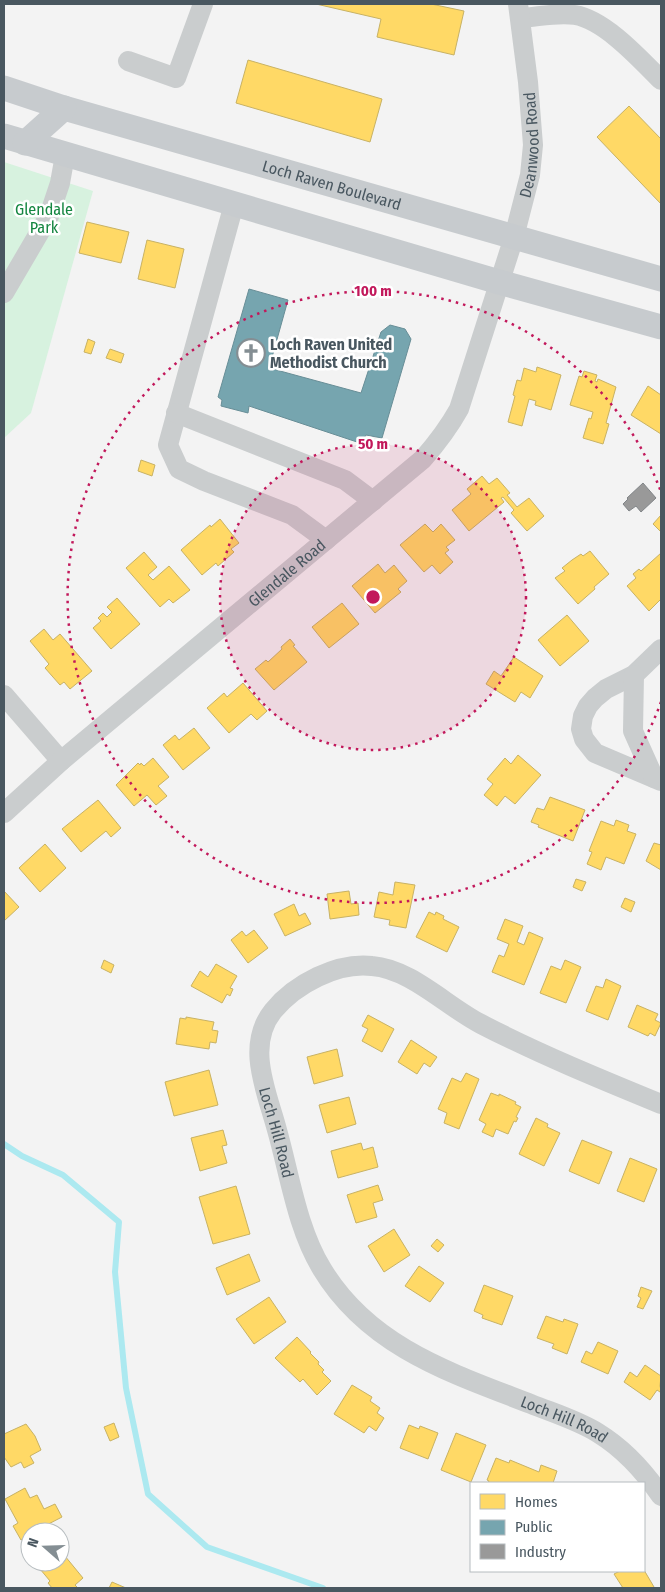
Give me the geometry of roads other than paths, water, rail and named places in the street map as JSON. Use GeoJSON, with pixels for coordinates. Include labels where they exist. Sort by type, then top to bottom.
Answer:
{"type":"FeatureCollection","features":[{"type":"Feature","properties":{"kind":"main road","name":"Loch Raven Boulevard"},"geometry":{"type":"LineString","coordinates":[[4,88],[64,108],[661,279]]}},
{"type":"Feature","properties":{"kind":"main road"},"geometry":{"type":"LineString","coordinates":[[14,140],[64,108]]}},
{"type":"Feature","properties":{"kind":"main road"},"geometry":{"type":"LineString","coordinates":[[14,140],[661,328]]}},
{"type":"Feature","properties":{"kind":"street"},"geometry":{"type":"LineString","coordinates":[[128,61],[176,78],[203,4]]}},
{"type":"Feature","properties":{"kind":"street"},"geometry":{"type":"LineString","coordinates":[[519,11],[585,17],[627,46],[661,80]]}},
{"type":"Feature","properties":{"kind":"street","name":"Deanwood Road"},"geometry":{"type":"LineString","coordinates":[[498,282],[514,236],[530,175],[533,145],[528,82],[519,11]]}},
{"type":"Feature","properties":{"kind":"street"},"geometry":{"type":"LineString","coordinates":[[4,293],[50,216],[60,183],[65,155]]}},
{"type":"Feature","properties":{"kind":"street"},"geometry":{"type":"LineString","coordinates":[[234,204],[168,445],[179,469],[292,515],[326,540]]}},
{"type":"Feature","properties":{"kind":"street","name":"Glendale Road"},"geometry":{"type":"LineString","coordinates":[[4,813],[61,761],[423,459],[438,443],[458,409],[498,282]]}},
{"type":"Feature","properties":{"kind":"street"},"geometry":{"type":"LineString","coordinates":[[176,413],[344,480],[373,501]]}},
{"type":"Feature","properties":{"kind":"street"},"geometry":{"type":"LineString","coordinates":[[658,780],[595,753],[584,739],[581,729],[583,716],[588,706],[606,690],[634,675],[661,649]]}},
{"type":"Feature","properties":{"kind":"street"},"geometry":{"type":"LineString","coordinates":[[634,675],[632,695],[633,731],[658,780]]}},
{"type":"Feature","properties":{"kind":"street"},"geometry":{"type":"LineString","coordinates":[[4,695],[61,761]]}},
{"type":"Feature","properties":{"kind":"street","name":"Loch Hill Road"},"geometry":{"type":"LineString","coordinates":[[661,1104],[520,1044],[476,1022],[403,975],[388,969],[372,966],[337,968],[307,983],[284,1000],[272,1013],[259,1042],[258,1057],[264,1084],[303,1230],[322,1271],[348,1305],[383,1337],[407,1352],[580,1423],[598,1433],[634,1461],[661,1496]]}},
{"type":"Feature","properties":{"kind":"waterway"},"geometry":{"type":"LineString","coordinates":[[4,1144],[22,1156],[63,1175],[119,1222],[115,1272],[126,1388],[148,1494],[207,1547],[323,1588]]}},
{"type":"Feature","properties":{"kind":"place","name":"Loch Raven United Methodist Church"},"geometry":{"type":"Point","coordinates":[251,353]}},
{"type":"Feature","properties":{"kind":"park label","name":"Glendale Park"},"geometry":{"type":"Point","coordinates":[44,218]}}]}
